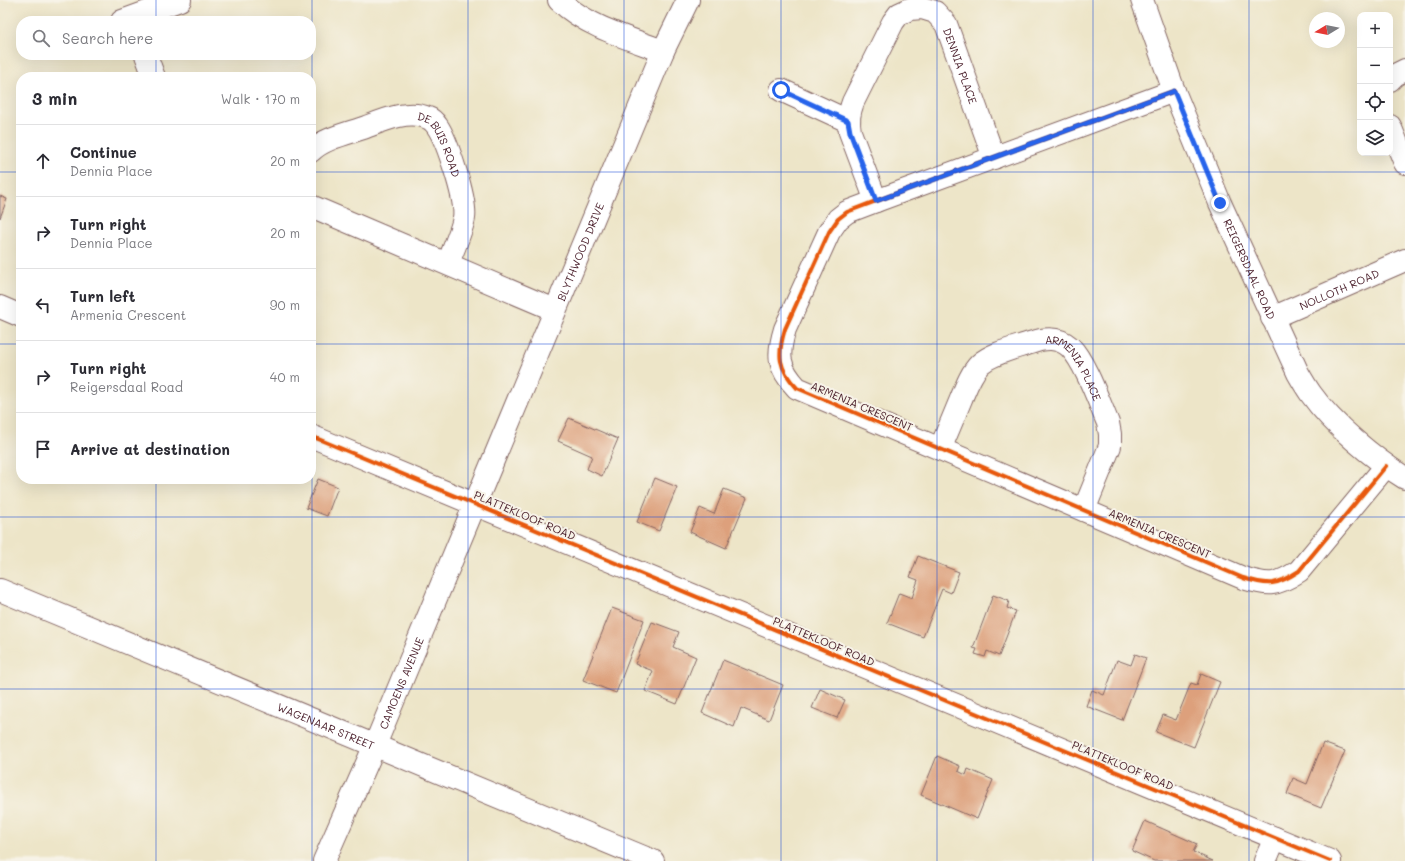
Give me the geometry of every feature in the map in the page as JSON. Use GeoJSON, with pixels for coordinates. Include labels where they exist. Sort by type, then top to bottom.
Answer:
{"type":"FeatureCollection","features":[{"type":"Feature","properties":{"kind":"street"},"geometry":{"type":"LineString","coordinates":[[139,16],[180,0]]}},
{"type":"Feature","properties":{"kind":"street"},"geometry":{"type":"LineString","coordinates":[[559,0],[566,7],[597,27],[663,52]]}},
{"type":"Feature","properties":{"kind":"street","name":"BLYTHWOOD DRIVE"},"geometry":{"type":"LineString","coordinates":[[475,504],[663,52],[688,0]]}},
{"type":"Feature","properties":{"kind":"street","name":"REIGERSDAAL ROAD"},"geometry":{"type":"LineString","coordinates":[[1142,0],[1174,91],[1220,203],[1298,373],[1311,395],[1340,428],[1386,466],[1405,478]]}},
{"type":"Feature","properties":{"kind":"street","name":"DENNIA PLACE"},"geometry":{"type":"LineString","coordinates":[[876,201],[850,132],[848,121],[853,102],[893,22],[900,14],[910,9],[922,8],[935,12],[946,24],[994,158]]}},
{"type":"Feature","properties":{"kind":"street"},"geometry":{"type":"LineString","coordinates":[[148,60],[152,72]]}},
{"type":"Feature","properties":{"kind":"street"},"geometry":{"type":"LineString","coordinates":[[1393,77],[1405,70]]}},
{"type":"Feature","properties":{"kind":"street"},"geometry":{"type":"LineString","coordinates":[[781,90],[848,121]]}},
{"type":"Feature","properties":{"kind":"street","name":"ARMENIA CRESCENT"},"geometry":{"type":"LineString","coordinates":[[1174,91],[847,212],[838,219],[829,232],[785,329],[780,344],[780,358],[788,378],[797,388],[1260,584],[1275,584],[1299,571],[1386,466]]}},
{"type":"Feature","properties":{"kind":"street","name":"DE BUIS ROAD"},"geometry":{"type":"LineString","coordinates":[[316,147],[332,139],[391,118],[406,115],[419,115],[429,118],[437,125],[463,194],[465,217],[448,263]]}},
{"type":"Feature","properties":{"kind":"street"},"geometry":{"type":"LineString","coordinates":[[1393,133],[1405,163]]}},
{"type":"Feature","properties":{"kind":"street"},"geometry":{"type":"LineString","coordinates":[[316,208],[556,310]]}},
{"type":"Feature","properties":{"kind":"street","name":"NOLLOTH ROAD"},"geometry":{"type":"LineString","coordinates":[[1272,318],[1405,260]]}},
{"type":"Feature","properties":{"kind":"street"},"geometry":{"type":"LineString","coordinates":[[0,307],[16,314]]}},
{"type":"Feature","properties":{"kind":"street","name":"ARMENIA PLACE"},"geometry":{"type":"LineString","coordinates":[[940,449],[974,371],[980,364],[990,357],[1037,341],[1049,339],[1060,340],[1069,347],[1079,359],[1108,423],[1110,434],[1110,446],[1084,510]]}},
{"type":"Feature","properties":{"kind":"street","name":"PLATTEKLOOF ROAD"},"geometry":{"type":"LineString","coordinates":[[316,438],[1330,861]]}},
{"type":"Feature","properties":{"kind":"street","name":"CAMOENS AVENUE"},"geometry":{"type":"LineString","coordinates":[[324,861],[375,745],[475,504]]}},
{"type":"Feature","properties":{"kind":"street","name":"WAGENAAR STREET"},"geometry":{"type":"LineString","coordinates":[[0,590],[653,861]]}},
{"type":"Feature","properties":{"kind":"street"},"geometry":{"type":"LineString","coordinates":[[1265,861],[1275,838]]}},
{"type":"Feature","properties":{"kind":"building"},"geometry":{"type":"Polygon","coordinates":[[[0,196],[7,199],[0,218],[0,196]]]}},
{"type":"Feature","properties":{"kind":"building"},"geometry":{"type":"Polygon","coordinates":[[[569,418],[618,439],[602,476],[587,469],[592,456],[558,441],[569,418]]]}},
{"type":"Feature","properties":{"kind":"building"},"geometry":{"type":"Polygon","coordinates":[[[655,478],[677,487],[659,531],[637,522],[655,478]]]}},
{"type":"Feature","properties":{"kind":"building"},"geometry":{"type":"Polygon","coordinates":[[[318,479],[338,487],[327,516],[306,508],[318,479]]]}},
{"type":"Feature","properties":{"kind":"building"},"geometry":{"type":"Polygon","coordinates":[[[724,489],[747,498],[726,548],[690,532],[700,508],[714,514],[724,489]]]}},
{"type":"Feature","properties":{"kind":"building"},"geometry":{"type":"Polygon","coordinates":[[[918,556],[959,572],[951,593],[942,589],[923,637],[887,623],[899,593],[912,598],[918,580],[910,577],[918,556]]]}},
{"type":"Feature","properties":{"kind":"building"},"geometry":{"type":"Polygon","coordinates":[[[993,595],[1009,601],[1007,608],[1016,611],[999,656],[987,651],[985,657],[975,654],[977,649],[973,648],[993,595]]]}},
{"type":"Feature","properties":{"kind":"building"},"geometry":{"type":"Polygon","coordinates":[[[612,608],[644,620],[616,693],[583,680],[612,608]]]}},
{"type":"Feature","properties":{"kind":"building"},"geometry":{"type":"Polygon","coordinates":[[[652,622],[679,632],[673,647],[696,657],[677,704],[645,691],[653,671],[635,664],[652,622]]]}},
{"type":"Feature","properties":{"kind":"building"},"geometry":{"type":"Polygon","coordinates":[[[1135,654],[1146,658],[1122,720],[1086,706],[1092,690],[1104,695],[1117,660],[1131,665],[1135,654]]]}},
{"type":"Feature","properties":{"kind":"building"},"geometry":{"type":"Polygon","coordinates":[[[723,660],[783,685],[769,720],[741,708],[734,727],[702,713],[723,660]]]}},
{"type":"Feature","properties":{"kind":"building"},"geometry":{"type":"Polygon","coordinates":[[[1201,674],[1220,682],[1194,747],[1156,732],[1163,715],[1176,720],[1191,683],[1197,685],[1201,674]]]}},
{"type":"Feature","properties":{"kind":"building"},"geometry":{"type":"Polygon","coordinates":[[[820,689],[845,700],[837,718],[812,708],[820,689]]]}},
{"type":"Feature","properties":{"kind":"building"},"geometry":{"type":"Polygon","coordinates":[[[1323,743],[1345,751],[1321,808],[1287,794],[1293,778],[1307,784],[1323,743]]]}},
{"type":"Feature","properties":{"kind":"building"},"geometry":{"type":"Polygon","coordinates":[[[937,756],[960,766],[958,771],[966,775],[968,769],[993,780],[977,819],[921,795],[937,756]]]}},
{"type":"Feature","properties":{"kind":"building"},"geometry":{"type":"Polygon","coordinates":[[[1145,821],[1197,844],[1193,852],[1213,861],[1154,861],[1132,851],[1145,821]]]}},
{"type":"Feature","properties":{"kind":"cycle path"},"geometry":{"type":"LineString","coordinates":[[1174,91],[847,212],[838,219],[829,232],[785,329],[780,354],[786,374],[797,388],[1243,578],[1259,582],[1278,582],[1299,571],[1386,466]]}},
{"type":"Feature","properties":{"kind":"cycle path"},"geometry":{"type":"LineString","coordinates":[[316,438],[1330,861]]}},
{"type":"Feature","properties":{"kind":"route"},"geometry":{"type":"LineString","coordinates":[[781,90],[848,121],[850,132],[876,201],[1174,91],[1220,203]]}}]}
